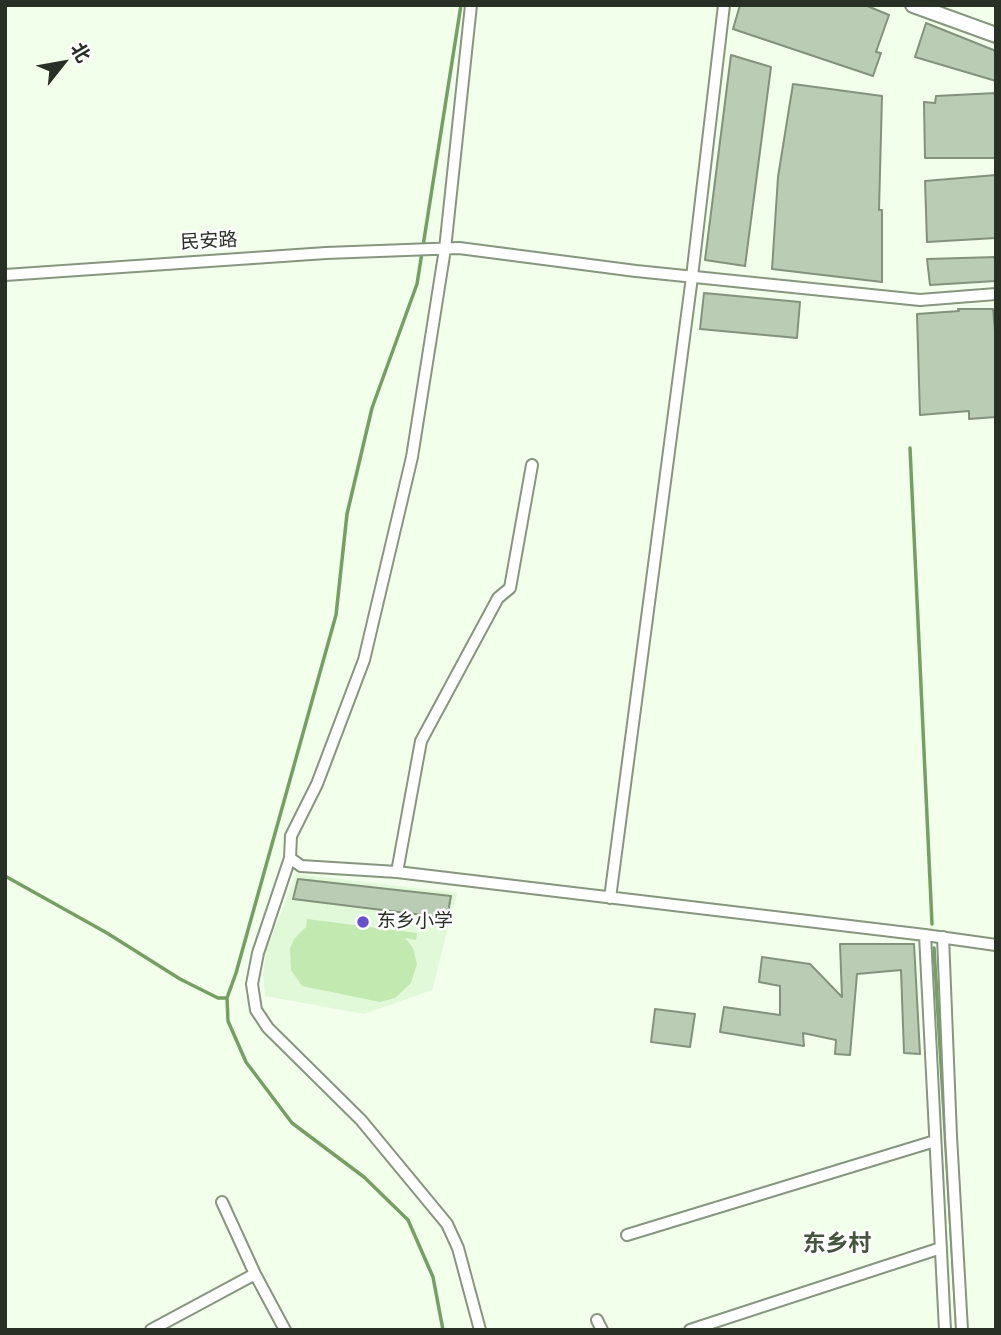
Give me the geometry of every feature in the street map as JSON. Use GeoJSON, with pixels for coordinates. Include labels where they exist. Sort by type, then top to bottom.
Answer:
{"type":"FeatureCollection","features":[{"type":"Feature","properties":{"kind":"street"},"geometry":{"type":"LineString","coordinates":[[471,5],[445,249],[412,457],[364,660],[317,784],[291,836],[290,858],[258,953],[252,984],[256,1010],[268,1028],[361,1120],[447,1224],[458,1248],[480,1330]]}},
{"type":"Feature","properties":{"kind":"street"},"geometry":{"type":"LineString","coordinates":[[610,898],[692,277],[724,5]]}},
{"type":"Feature","properties":{"kind":"street"},"geometry":{"type":"LineString","coordinates":[[913,5],[996,35]]}},
{"type":"Feature","properties":{"kind":"street","name":"民安路"},"geometry":{"type":"LineString","coordinates":[[5,275],[175,262],[459,248],[692,277],[920,300],[996,294]]}},
{"type":"Feature","properties":{"kind":"street"},"geometry":{"type":"LineString","coordinates":[[397,872],[421,741],[498,598],[510,588],[532,464]]}},
{"type":"Feature","properties":{"kind":"street"},"geometry":{"type":"LineString","coordinates":[[290,858],[301,866],[397,872],[925,934],[996,945]]}},
{"type":"Feature","properties":{"kind":"street"},"geometry":{"type":"LineString","coordinates":[[925,934],[945,1330]]}},
{"type":"Feature","properties":{"kind":"street"},"geometry":{"type":"LineString","coordinates":[[943,937],[962,1330]]}},
{"type":"Feature","properties":{"kind":"street"},"geometry":{"type":"LineString","coordinates":[[627,1235],[935,1141]]}},
{"type":"Feature","properties":{"kind":"street"},"geometry":{"type":"LineString","coordinates":[[222,1202],[254,1274],[285,1330]]}},
{"type":"Feature","properties":{"kind":"street"},"geometry":{"type":"LineString","coordinates":[[690,1330],[941,1248]]}},
{"type":"Feature","properties":{"kind":"street"},"geometry":{"type":"LineString","coordinates":[[151,1330],[254,1274]]}},
{"type":"Feature","properties":{"kind":"shaded area","name":"东乡小学"},"geometry":{"type":"Polygon","coordinates":[[[296,874],[457,893],[432,990],[364,1014],[265,996],[263,973],[266,951],[296,874]]]}},
{"type":"Feature","properties":{"kind":"green space"},"geometry":{"type":"Polygon","coordinates":[[[307,919],[417,933],[416,940],[405,938],[413,948],[417,964],[411,983],[395,998],[380,1002],[302,986],[291,970],[290,949],[294,939],[306,927],[307,919]]]}},
{"type":"Feature","properties":{"kind":"building"},"geometry":{"type":"Polygon","coordinates":[[[740,5],[865,5],[889,15],[876,52],[881,53],[873,76],[733,29],[740,5]]]}},
{"type":"Feature","properties":{"kind":"building"},"geometry":{"type":"Polygon","coordinates":[[[926,23],[996,51],[996,81],[915,57],[926,23]]]}},
{"type":"Feature","properties":{"kind":"building"},"geometry":{"type":"Polygon","coordinates":[[[731,55],[771,67],[745,266],[705,260],[731,55]]]}},
{"type":"Feature","properties":{"kind":"building"},"geometry":{"type":"Polygon","coordinates":[[[793,84],[882,96],[879,210],[882,210],[882,282],[772,269],[778,177],[793,84]]]}},
{"type":"Feature","properties":{"kind":"building"},"geometry":{"type":"Polygon","coordinates":[[[996,93],[996,158],[925,158],[924,102],[935,103],[936,96],[996,93]]]}},
{"type":"Feature","properties":{"kind":"building"},"geometry":{"type":"Polygon","coordinates":[[[996,175],[996,238],[927,242],[925,181],[996,175]]]}},
{"type":"Feature","properties":{"kind":"building"},"geometry":{"type":"Polygon","coordinates":[[[996,257],[996,281],[930,285],[927,259],[996,257]]]}},
{"type":"Feature","properties":{"kind":"building"},"geometry":{"type":"Polygon","coordinates":[[[704,293],[800,302],[797,338],[700,329],[704,293]]]}},
{"type":"Feature","properties":{"kind":"building"},"geometry":{"type":"Polygon","coordinates":[[[958,309],[993,309],[996,341],[996,417],[969,419],[969,411],[920,415],[917,314],[959,311],[958,309]]]}},
{"type":"Feature","properties":{"kind":"building"},"geometry":{"type":"Polygon","coordinates":[[[298,879],[451,896],[447,918],[293,899],[298,879]]]}},
{"type":"Feature","properties":{"kind":"building"},"geometry":{"type":"Polygon","coordinates":[[[840,944],[914,944],[920,1054],[904,1053],[901,970],[857,974],[850,1055],[835,1054],[836,1040],[803,1033],[804,1046],[720,1032],[724,1007],[780,1015],[780,986],[759,982],[762,957],[810,964],[842,997],[840,944]]]}},
{"type":"Feature","properties":{"kind":"building"},"geometry":{"type":"Polygon","coordinates":[[[655,1009],[695,1014],[690,1047],[651,1042],[655,1009]]]}},
{"type":"Feature","properties":{"kind":"waterway"},"geometry":{"type":"LineString","coordinates":[[227,998],[336,615],[347,514],[372,408],[417,284],[461,5]]}},
{"type":"Feature","properties":{"kind":"waterway"},"geometry":{"type":"LineString","coordinates":[[910,448],[932,924]]}},
{"type":"Feature","properties":{"kind":"waterway"},"geometry":{"type":"LineString","coordinates":[[5,876],[107,933],[180,979],[218,998],[227,998],[228,1021],[246,1062],[292,1123],[364,1177],[408,1220],[433,1277],[443,1330]]}},
{"type":"Feature","properties":{"kind":"waterway"},"geometry":{"type":"LineString","coordinates":[[934,948],[957,1330]]}},
{"type":"Feature","properties":{"kind":"place","name":"东乡小学"},"geometry":{"type":"Point","coordinates":[363,922]}},
{"type":"Feature","properties":{"kind":"district","name":"东乡村"},"geometry":{"type":"Point","coordinates":[837,1245]}}]}
